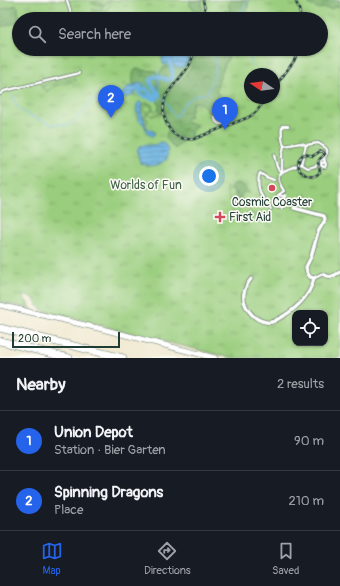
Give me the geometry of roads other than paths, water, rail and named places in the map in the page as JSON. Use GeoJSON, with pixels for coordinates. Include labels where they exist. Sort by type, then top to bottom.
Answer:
{"type":"FeatureCollection","features":[{"type":"Feature","properties":{"kind":"highway"},"geometry":{"type":"LineString","coordinates":[[0,328],[123,358]]}},
{"type":"Feature","properties":{"kind":"highway"},"geometry":{"type":"LineString","coordinates":[[0,341],[69,358]]}},
{"type":"Feature","properties":{"kind":"main road"},"geometry":{"type":"LineString","coordinates":[[0,305],[87,325],[215,358]]}},
{"type":"Feature","properties":{"kind":"street"},"geometry":{"type":"LineString","coordinates":[[67,0],[70,12]]}},
{"type":"Feature","properties":{"kind":"street"},"geometry":{"type":"LineString","coordinates":[[0,94],[4,91],[79,73]]}},
{"type":"Feature","properties":{"kind":"street"},"geometry":{"type":"LineString","coordinates":[[222,113],[226,115],[224,123],[219,125],[216,122],[216,114],[222,113]]}},
{"type":"Feature","properties":{"kind":"street"},"geometry":{"type":"LineString","coordinates":[[274,180],[279,177],[282,172],[282,155],[284,146],[282,139],[282,126],[288,126]]}},
{"type":"Feature","properties":{"kind":"street"},"geometry":{"type":"LineString","coordinates":[[284,146],[301,143],[306,145],[318,143],[328,150],[320,164]]}},
{"type":"Feature","properties":{"kind":"street"},"geometry":{"type":"LineString","coordinates":[[301,164],[306,145]]}},
{"type":"Feature","properties":{"kind":"street"},"geometry":{"type":"LineString","coordinates":[[274,156],[277,167],[282,172]]}},
{"type":"Feature","properties":{"kind":"street"},"geometry":{"type":"LineString","coordinates":[[301,164],[308,168],[325,162],[324,158]]}},
{"type":"Feature","properties":{"kind":"street"},"geometry":{"type":"LineString","coordinates":[[282,172],[301,164]]}},
{"type":"Feature","properties":{"kind":"street"},"geometry":{"type":"LineString","coordinates":[[271,209],[259,191],[259,175],[260,173],[276,182],[279,182]]}},
{"type":"Feature","properties":{"kind":"street"},"geometry":{"type":"LineString","coordinates":[[279,177],[279,182],[284,195]]}},
{"type":"Feature","properties":{"kind":"street"},"geometry":{"type":"LineString","coordinates":[[294,208],[324,216],[325,220],[318,232],[311,257],[306,267],[310,277],[314,278]]}},
{"type":"Feature","properties":{"kind":"street"},"geometry":{"type":"LineString","coordinates":[[251,279],[245,289],[245,302],[252,316],[268,322],[274,321],[293,311],[308,292],[314,278],[322,274],[332,277],[340,272]]}},
{"type":"Feature","properties":{"kind":"water"},"geometry":{"type":"Polygon","coordinates":[[[162,57],[189,57],[184,66],[179,68],[174,65],[171,59],[168,60],[167,65],[164,65],[162,57]]]}},
{"type":"Feature","properties":{"kind":"water"},"geometry":{"type":"Polygon","coordinates":[[[143,83],[143,86],[140,93],[138,91],[129,97],[121,97],[128,87],[143,83]]]}},
{"type":"Feature","properties":{"kind":"water"},"geometry":{"type":"Polygon","coordinates":[[[139,102],[143,104],[141,110],[147,129],[155,133],[153,136],[147,133],[143,123],[138,119],[138,112],[136,112],[137,104],[139,102]]]}},
{"type":"Feature","properties":{"kind":"water"},"geometry":{"type":"Polygon","coordinates":[[[160,142],[164,143],[168,149],[167,160],[153,166],[140,163],[137,151],[139,146],[153,145],[160,142]]]}},
{"type":"Feature","properties":{"kind":"waterway"},"geometry":{"type":"LineString","coordinates":[[242,12],[247,0]]}},
{"type":"Feature","properties":{"kind":"waterway"},"geometry":{"type":"LineString","coordinates":[[159,93],[157,99],[154,99],[141,95],[139,91],[146,89],[151,95],[155,95],[157,92],[150,82],[151,79],[155,76],[168,80],[172,78],[173,73],[168,56]]}},
{"type":"Feature","properties":{"kind":"waterway"},"geometry":{"type":"LineString","coordinates":[[143,83],[162,97],[176,117],[182,106],[195,95],[207,94],[214,77],[216,66],[213,56]]}},
{"type":"Feature","properties":{"kind":"waterway"},"geometry":{"type":"LineString","coordinates":[[250,56],[251,65],[253,66]]}},
{"type":"Feature","properties":{"kind":"waterway"},"geometry":{"type":"LineString","coordinates":[[158,70],[159,93]]}},
{"type":"Feature","properties":{"kind":"waterway"},"geometry":{"type":"LineString","coordinates":[[12,95],[17,107],[30,116],[51,124],[70,125],[95,98],[103,95],[121,96]]}},
{"type":"Feature","properties":{"kind":"railway"},"geometry":{"type":"LineString","coordinates":[[203,0],[205,12]]}},
{"type":"Feature","properties":{"kind":"railway"},"geometry":{"type":"LineString","coordinates":[[295,0],[300,12]]}},
{"type":"Feature","properties":{"kind":"railway"},"geometry":{"type":"LineString","coordinates":[[193,56],[190,64],[165,98],[163,107],[165,121],[170,130],[178,137],[194,139],[249,117],[256,112],[262,104]]}},
{"type":"Feature","properties":{"kind":"railway"},"geometry":{"type":"LineString","coordinates":[[280,80],[296,56]]}},
{"type":"Feature","properties":{"kind":"railway"},"geometry":{"type":"LineString","coordinates":[[322,151],[325,154],[318,163],[320,172],[313,177],[300,171],[300,157],[304,154],[313,156],[322,151]]}},
{"type":"Feature","properties":{"kind":"place","name":"Spinning Dragons"},"geometry":{"type":"Point","coordinates":[111,118]}},
{"type":"Feature","properties":{"kind":"place","name":"Union Depot"},"geometry":{"type":"Point","coordinates":[225,130]}},
{"type":"Feature","properties":{"kind":"place","name":"Cosmic Coaster"},"geometry":{"type":"Point","coordinates":[272,188]}},
{"type":"Feature","properties":{"kind":"place","name":"First Aid"},"geometry":{"type":"Point","coordinates":[220,217]}},
{"type":"Feature","properties":{"kind":"park label","name":"Worlds of Fun"},"geometry":{"type":"Point","coordinates":[146,185]}}]}
